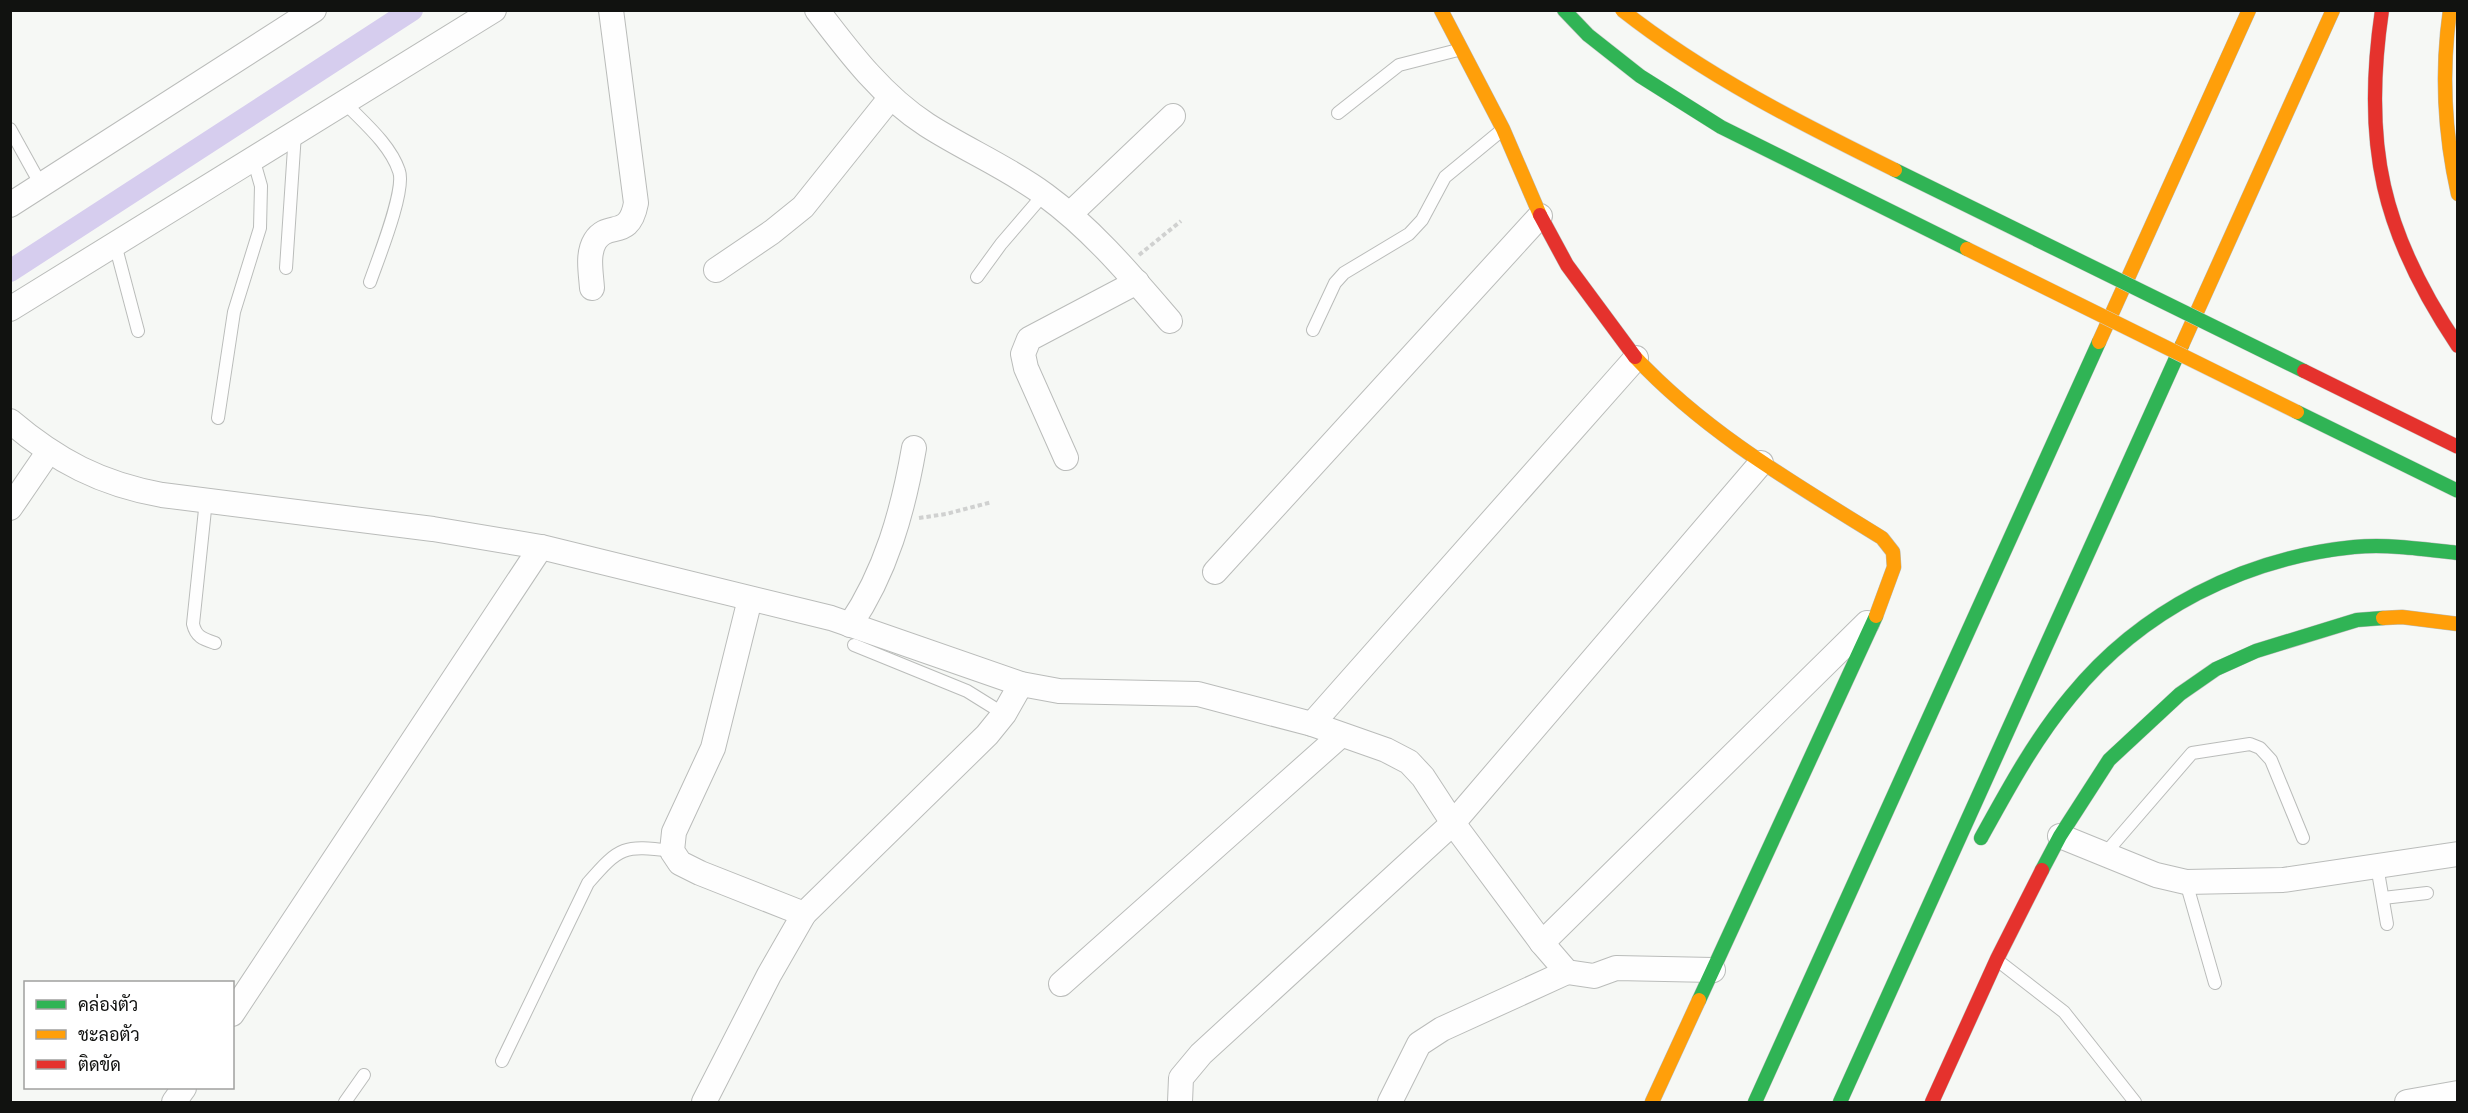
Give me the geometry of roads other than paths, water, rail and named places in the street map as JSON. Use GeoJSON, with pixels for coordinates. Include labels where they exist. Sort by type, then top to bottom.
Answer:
{"type":"FeatureCollection","features":[{"type":"Feature","properties":{"kind":"main road"},"geometry":{"type":"LineString","coordinates":[[1441,10],[1503,129],[1540,216],[1567,265],[1636,358],[1679,401],[1761,463],[1882,538],[1893,552],[1894,567],[1877,614],[1652,1102]]}},
{"type":"Feature","properties":{"kind":"main road"},"geometry":{"type":"LineString","coordinates":[[1564,10],[1588,35],[1640,76],[1721,127],[2457,491]]}},
{"type":"Feature","properties":{"kind":"main road"},"geometry":{"type":"LineString","coordinates":[[1622,10],[1652,35],[1693,63],[1786,116],[2457,447]]}},
{"type":"Feature","properties":{"kind":"main road"},"geometry":{"type":"LineString","coordinates":[[1755,1102],[2249,10]]}},
{"type":"Feature","properties":{"kind":"main road"},"geometry":{"type":"LineString","coordinates":[[1840,1102],[2333,10]]}},
{"type":"Feature","properties":{"kind":"main road"},"geometry":{"type":"LineString","coordinates":[[2382,10],[2373,86],[2374,128],[2385,193],[2398,242],[2414,278],[2435,316],[2457,346]]}},
{"type":"Feature","properties":{"kind":"main road"},"geometry":{"type":"LineString","coordinates":[[2450,10],[2444,56],[2443,98],[2447,142],[2457,194]]}},
{"type":"Feature","properties":{"kind":"main road"},"geometry":{"type":"LineString","coordinates":[[2176,172],[2224,32]]}},
{"type":"Feature","properties":{"kind":"main road"},"geometry":{"type":"LineString","coordinates":[[1973,853],[2030,752],[2085,679],[2115,648],[2184,599],[2219,580],[2259,565],[2325,550],[2400,546],[2457,553]]}},
{"type":"Feature","properties":{"kind":"main road"},"geometry":{"type":"LineString","coordinates":[[1936,1101],[1997,959],[2060,836],[2109,760],[2180,694],[2216,669],[2256,651],[2357,620],[2402,617],[2457,624]]}},
{"type":"Feature","properties":{"kind":"main road"},"geometry":{"type":"LineString","coordinates":[[1863,1052],[1944,905]]}},
{"type":"Feature","properties":{"kind":"street"},"geometry":{"type":"LineString","coordinates":[[10,205],[314,10]]}},
{"type":"Feature","properties":{"kind":"street"},"geometry":{"type":"LineString","coordinates":[[10,309],[494,10]]}},
{"type":"Feature","properties":{"kind":"street"},"geometry":{"type":"LineString","coordinates":[[592,288],[590,257],[594,243],[601,234],[625,226],[633,215],[636,202],[611,10]]}},
{"type":"Feature","properties":{"kind":"street"},"geometry":{"type":"LineString","coordinates":[[817,10],[849,52],[891,97],[926,124],[1044,194],[1070,214],[1130,275],[1170,321]]}},
{"type":"Feature","properties":{"kind":"street"},"geometry":{"type":"LineString","coordinates":[[716,270],[772,232],[803,207],[891,97]]}},
{"type":"Feature","properties":{"kind":"street"},"geometry":{"type":"LineString","coordinates":[[1070,214],[1173,116]]}},
{"type":"Feature","properties":{"kind":"street"},"geometry":{"type":"LineString","coordinates":[[1215,572],[1540,216]]}},
{"type":"Feature","properties":{"kind":"street"},"geometry":{"type":"LineString","coordinates":[[1066,458],[1026,368],[1023,354],[1029,339],[1130,275]]}},
{"type":"Feature","properties":{"kind":"street"},"geometry":{"type":"LineString","coordinates":[[1312,724],[1636,358]]}},
{"type":"Feature","properties":{"kind":"street"},"geometry":{"type":"LineString","coordinates":[[10,421],[49,451],[95,477],[127,489],[433,529],[541,547],[831,618],[852,635],[1021,684],[1059,691],[1198,694],[1312,724],[1386,750],[1409,762],[1423,777],[1453,823],[1542,943],[1568,972]]}},
{"type":"Feature","properties":{"kind":"street"},"geometry":{"type":"LineString","coordinates":[[852,635],[889,551],[907,488],[914,448]]}},
{"type":"Feature","properties":{"kind":"street"},"geometry":{"type":"LineString","coordinates":[[10,508],[49,451]]}},
{"type":"Feature","properties":{"kind":"street"},"geometry":{"type":"LineString","coordinates":[[1180,1102],[1181,1078],[1201,1054],[1453,823],[1761,463]]}},
{"type":"Feature","properties":{"kind":"street"},"geometry":{"type":"LineString","coordinates":[[234,1011],[541,547]]}},
{"type":"Feature","properties":{"kind":"street"},"geometry":{"type":"LineString","coordinates":[[750,599],[713,748],[674,832],[672,851],[680,863],[700,873],[804,914]]}},
{"type":"Feature","properties":{"kind":"street"},"geometry":{"type":"LineString","coordinates":[[1542,943],[1877,614]]}},
{"type":"Feature","properties":{"kind":"street"},"geometry":{"type":"LineString","coordinates":[[704,1102],[768,975],[804,914],[987,735],[1004,714],[1021,684]]}},
{"type":"Feature","properties":{"kind":"street"},"geometry":{"type":"LineString","coordinates":[[1061,984],[1341,735]]}},
{"type":"Feature","properties":{"kind":"street"},"geometry":{"type":"LineString","coordinates":[[2060,836],[2156,875],[2186,882],[2283,880],[2457,854]]}},
{"type":"Feature","properties":{"kind":"street"},"geometry":{"type":"LineString","coordinates":[[1390,1102],[1419,1044],[1442,1029],[1568,972],[1594,976],[1616,968],[1713,970]]}},
{"type":"Feature","properties":{"kind":"street"},"geometry":{"type":"LineString","coordinates":[[174,1102],[183,1089]]}},
{"type":"Feature","properties":{"kind":"street"},"geometry":{"type":"LineString","coordinates":[[2407,1102],[2457,1093]]}},
{"type":"Feature","properties":{"kind":"lane"},"geometry":{"type":"LineString","coordinates":[[1338,113],[1399,65],[1462,49]]}},
{"type":"Feature","properties":{"kind":"lane"},"geometry":{"type":"LineString","coordinates":[[344,102],[380,141],[395,161],[400,173],[400,193],[370,282]]}},
{"type":"Feature","properties":{"kind":"lane"},"geometry":{"type":"LineString","coordinates":[[10,129],[41,185]]}},
{"type":"Feature","properties":{"kind":"lane"},"geometry":{"type":"LineString","coordinates":[[1313,330],[1335,284],[1344,273],[1409,234],[1422,220],[1445,177],[1503,129]]}},
{"type":"Feature","properties":{"kind":"lane"},"geometry":{"type":"LineString","coordinates":[[286,268],[295,132]]}},
{"type":"Feature","properties":{"kind":"lane"},"geometry":{"type":"LineString","coordinates":[[218,418],[234,312],[260,228],[261,186],[253,158]]}},
{"type":"Feature","properties":{"kind":"lane"},"geometry":{"type":"LineString","coordinates":[[977,277],[1044,194]]}},
{"type":"Feature","properties":{"kind":"lane"},"geometry":{"type":"LineString","coordinates":[[115,244],[138,331]]}},
{"type":"Feature","properties":{"kind":"lane"},"geometry":{"type":"LineString","coordinates":[[206,500],[193,624],[195,634],[215,642]]}},
{"type":"Feature","properties":{"kind":"lane"},"geometry":{"type":"LineString","coordinates":[[852,635],[967,691],[1004,714]]}},
{"type":"Feature","properties":{"kind":"lane"},"geometry":{"type":"LineString","coordinates":[[2103,855],[2192,753],[2250,744],[2260,748],[2271,760],[2303,838]]}},
{"type":"Feature","properties":{"kind":"lane"},"geometry":{"type":"LineString","coordinates":[[502,1061],[588,883],[610,858],[624,849],[642,847],[672,851]]}},
{"type":"Feature","properties":{"kind":"lane"},"geometry":{"type":"LineString","coordinates":[[2377,866],[2387,924]]}},
{"type":"Feature","properties":{"kind":"lane"},"geometry":{"type":"LineString","coordinates":[[2186,882],[2215,983]]}},
{"type":"Feature","properties":{"kind":"lane"},"geometry":{"type":"LineString","coordinates":[[2383,898],[2427,893]]}},
{"type":"Feature","properties":{"kind":"lane"},"geometry":{"type":"LineString","coordinates":[[1997,959],[2064,1012],[2134,1102]]}},
{"type":"Feature","properties":{"kind":"lane"},"geometry":{"type":"LineString","coordinates":[[345,1102],[364,1075]]}},
{"type":"Feature","properties":{"kind":"waterway"},"geometry":{"type":"LineString","coordinates":[[10,271],[412,10]]}}]}
